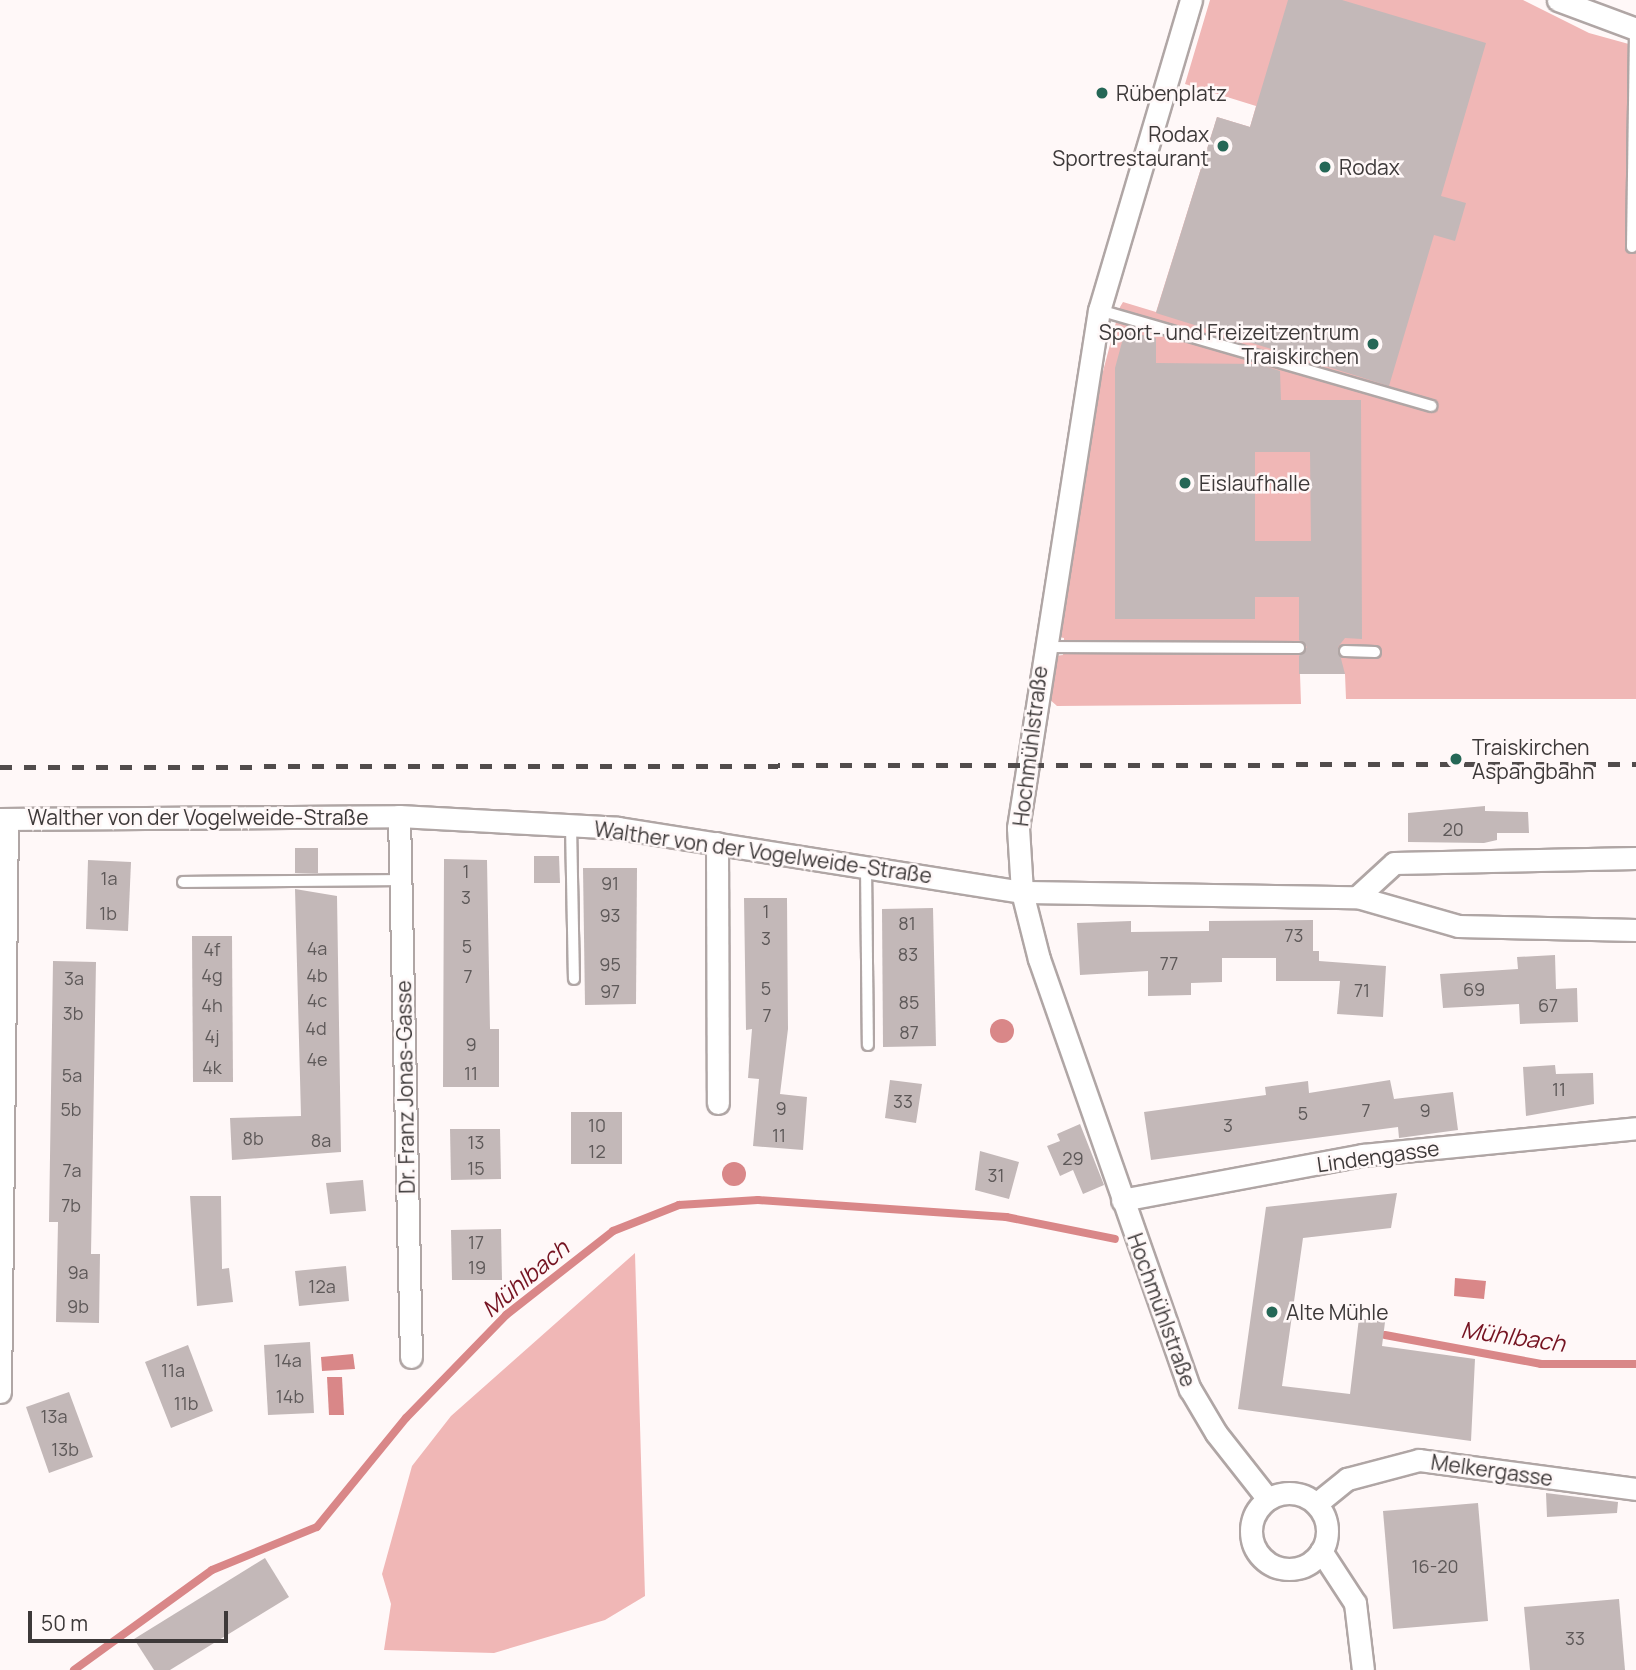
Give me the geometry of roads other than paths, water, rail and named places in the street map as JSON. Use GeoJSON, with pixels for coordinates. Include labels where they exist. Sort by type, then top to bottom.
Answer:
{"type":"FeatureCollection","features":[{"type":"Feature","properties":{"kind":"street","name":"Hochmühlstraße"},"geometry":{"type":"LineString","coordinates":[[1191,0],[1099,310],[1043,647],[1018,828],[1022,892],[1039,959],[1190,1389],[1216,1433],[1268,1499]]}},
{"type":"Feature","properties":{"kind":"street"},"geometry":{"type":"LineString","coordinates":[[1558,0],[1636,29]]}},
{"type":"Feature","properties":{"kind":"street","name":"Walther von der Vogelweide-Straße"},"geometry":{"type":"LineString","coordinates":[[4,819],[399,816],[571,825],[866,865],[1022,892],[1357,897],[1458,926],[1636,929]]}},
{"type":"Feature","properties":{"kind":"street","name":"Dr. Franz Jonas-Gasse"},"geometry":{"type":"LineString","coordinates":[[399,816],[411,1357]]}},
{"type":"Feature","properties":{"kind":"street"},"geometry":{"type":"LineString","coordinates":[[0,1392],[4,1148],[4,819]]}},
{"type":"Feature","properties":{"kind":"street"},"geometry":{"type":"LineString","coordinates":[[717,843],[718,1103]]}},
{"type":"Feature","properties":{"kind":"street"},"geometry":{"type":"LineString","coordinates":[[1357,897],[1394,863],[1636,858]]}},
{"type":"Feature","properties":{"kind":"street","name":"Lindengasse"},"geometry":{"type":"LineString","coordinates":[[1122,1200],[1363,1155],[1636,1128]]}},
{"type":"Feature","properties":{"kind":"street","name":"Melkergasse"},"geometry":{"type":"LineString","coordinates":[[1316,1503],[1347,1479],[1419,1460],[1636,1489]]}},
{"type":"Feature","properties":{"kind":"street"},"geometry":{"type":"LineString","coordinates":[[1293,1493],[1316,1503],[1327,1527],[1321,1551],[1302,1566],[1267,1562],[1251,1530],[1268,1499],[1293,1493]]}},
{"type":"Feature","properties":{"kind":"street"},"geometry":{"type":"LineString","coordinates":[[1321,1551],[1355,1603],[1363,1670]]}},
{"type":"Feature","properties":{"kind":"lane"},"geometry":{"type":"LineString","coordinates":[[1632,247],[1636,29]]}},
{"type":"Feature","properties":{"kind":"lane"},"geometry":{"type":"LineString","coordinates":[[1099,310],[1431,406]]}},
{"type":"Feature","properties":{"kind":"lane"},"geometry":{"type":"LineString","coordinates":[[1043,647],[1299,648]]}},
{"type":"Feature","properties":{"kind":"lane"},"geometry":{"type":"LineString","coordinates":[[1345,650],[1376,652]]}},
{"type":"Feature","properties":{"kind":"lane"},"geometry":{"type":"LineString","coordinates":[[571,825],[574,979]]}},
{"type":"Feature","properties":{"kind":"lane"},"geometry":{"type":"LineString","coordinates":[[866,865],[868,1045]]}},
{"type":"Feature","properties":{"kind":"lane"},"geometry":{"type":"LineString","coordinates":[[184,882],[400,880]]}},
{"type":"Feature","properties":{"kind":"waterway","name":"Mühlbach"},"geometry":{"type":"LineString","coordinates":[[74,1670],[212,1570],[317,1527],[406,1418],[506,1315],[613,1231],[679,1205],[758,1200],[1006,1217],[1115,1239]]}},
{"type":"Feature","properties":{"kind":"waterway","name":"Mühlbach"},"geometry":{"type":"LineString","coordinates":[[1385,1335],[1541,1364],[1636,1364]]}},
{"type":"Feature","properties":{"kind":"railway"},"geometry":{"type":"LineString","coordinates":[[0,767],[1636,764]]}},
{"type":"Feature","properties":{"kind":"place","name":"Rübenplatz"},"geometry":{"type":"Point","coordinates":[1102,93]}},
{"type":"Feature","properties":{"kind":"place","name":"Rodax Sportrestaurant"},"geometry":{"type":"Point","coordinates":[1223,146]}},
{"type":"Feature","properties":{"kind":"place","name":"Rodax"},"geometry":{"type":"Point","coordinates":[1325,167]}},
{"type":"Feature","properties":{"kind":"place","name":"Sport- und Freizeitzentrum Traiskirchen"},"geometry":{"type":"Point","coordinates":[1373,344]}},
{"type":"Feature","properties":{"kind":"place","name":"Eislaufhalle"},"geometry":{"type":"Point","coordinates":[1185,483]}},
{"type":"Feature","properties":{"kind":"place","name":"Traiskirchen Aspangbahn"},"geometry":{"type":"Point","coordinates":[1456,759]}},
{"type":"Feature","properties":{"kind":"place","name":"Alte Mühle"},"geometry":{"type":"Point","coordinates":[1272,1312]}}]}
